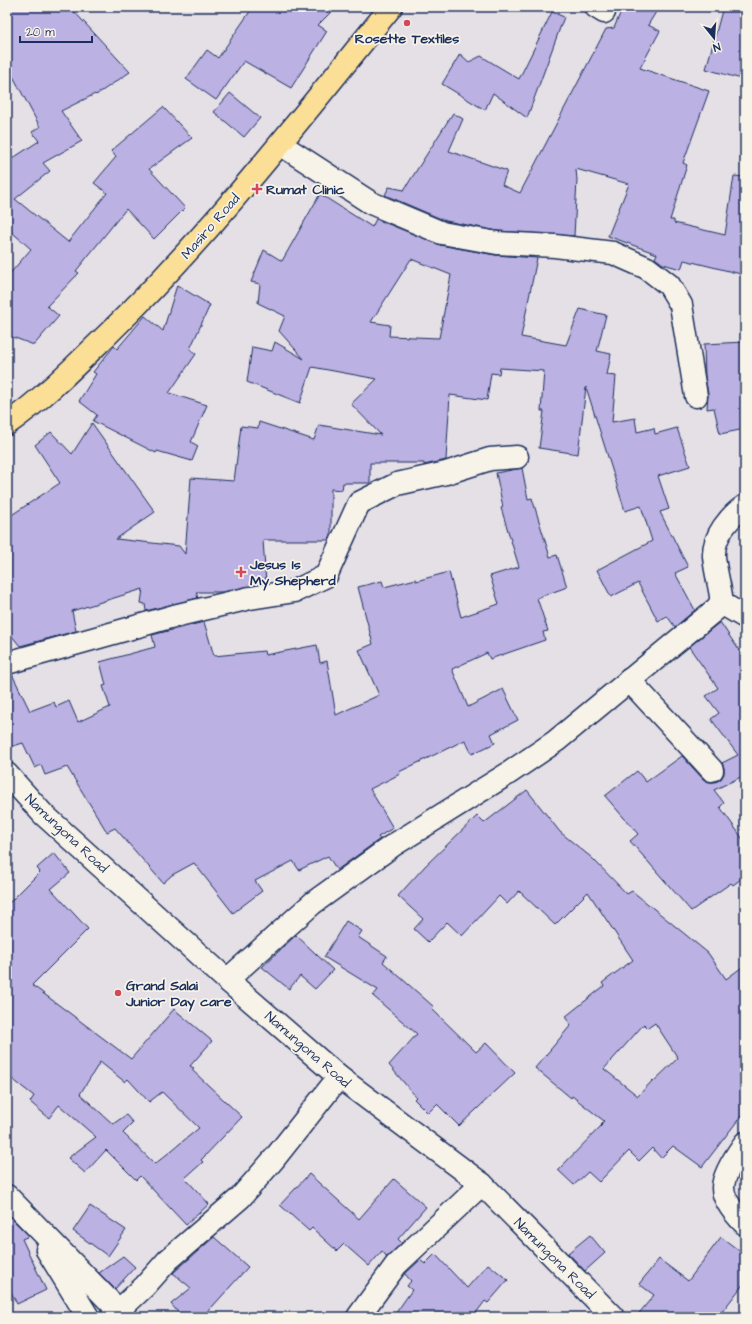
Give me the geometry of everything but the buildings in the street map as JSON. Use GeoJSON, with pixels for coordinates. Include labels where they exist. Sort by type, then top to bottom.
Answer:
{"type":"FeatureCollection","features":[{"type":"Feature","properties":{"kind":"main road","name":"Masiro Road"},"geometry":{"type":"LineString","coordinates":[[7,424],[25,412],[67,373],[140,302],[201,237],[280,144],[391,7]]}},
{"type":"Feature","properties":{"kind":"street"},"geometry":{"type":"LineString","coordinates":[[280,144],[371,204],[442,233],[497,243],[554,246],[613,253],[647,268],[669,285],[681,305],[696,396]]}},
{"type":"Feature","properties":{"kind":"street"},"geometry":{"type":"LineString","coordinates":[[7,663],[174,616],[250,598],[294,591],[326,576],[359,503],[397,484],[446,473],[490,459],[517,457]]}},
{"type":"Feature","properties":{"kind":"street"},"geometry":{"type":"LineString","coordinates":[[228,980],[313,903],[392,846],[509,773],[556,741],[709,616],[721,603],[714,555],[715,544],[728,521],[745,506]]}},
{"type":"Feature","properties":{"kind":"street"},"geometry":{"type":"LineString","coordinates":[[721,603],[745,617]]}},
{"type":"Feature","properties":{"kind":"street"},"geometry":{"type":"LineString","coordinates":[[630,680],[712,770]]}},
{"type":"Feature","properties":{"kind":"street","name":"Namungona Road"},"geometry":{"type":"LineString","coordinates":[[7,774],[43,814],[228,980],[339,1077],[482,1184],[614,1317]]}},
{"type":"Feature","properties":{"kind":"street"},"geometry":{"type":"LineString","coordinates":[[112,1317],[145,1286],[168,1260],[240,1198],[274,1159],[339,1077]]}},
{"type":"Feature","properties":{"kind":"street"},"geometry":{"type":"LineString","coordinates":[[745,1143],[726,1174],[723,1188],[726,1200],[738,1218],[745,1224]]}},
{"type":"Feature","properties":{"kind":"street"},"geometry":{"type":"LineString","coordinates":[[358,1317],[396,1265],[482,1184]]}},
{"type":"Feature","properties":{"kind":"street"},"geometry":{"type":"LineString","coordinates":[[7,1196],[125,1317]]}},
{"type":"Feature","properties":{"kind":"street"},"geometry":{"type":"LineString","coordinates":[[44,1245],[88,1317]]}},
{"type":"Feature","properties":{"kind":"place","name":"Rosette Textiles"},"geometry":{"type":"Point","coordinates":[407,23]}},
{"type":"Feature","properties":{"kind":"place","name":"Rumat Clinic"},"geometry":{"type":"Point","coordinates":[257,189]}},
{"type":"Feature","properties":{"kind":"place","name":"Jesus Is My Shepherd"},"geometry":{"type":"Point","coordinates":[241,572]}},
{"type":"Feature","properties":{"kind":"place","name":"Grand Salai Junior Day care"},"geometry":{"type":"Point","coordinates":[118,993]}}]}
